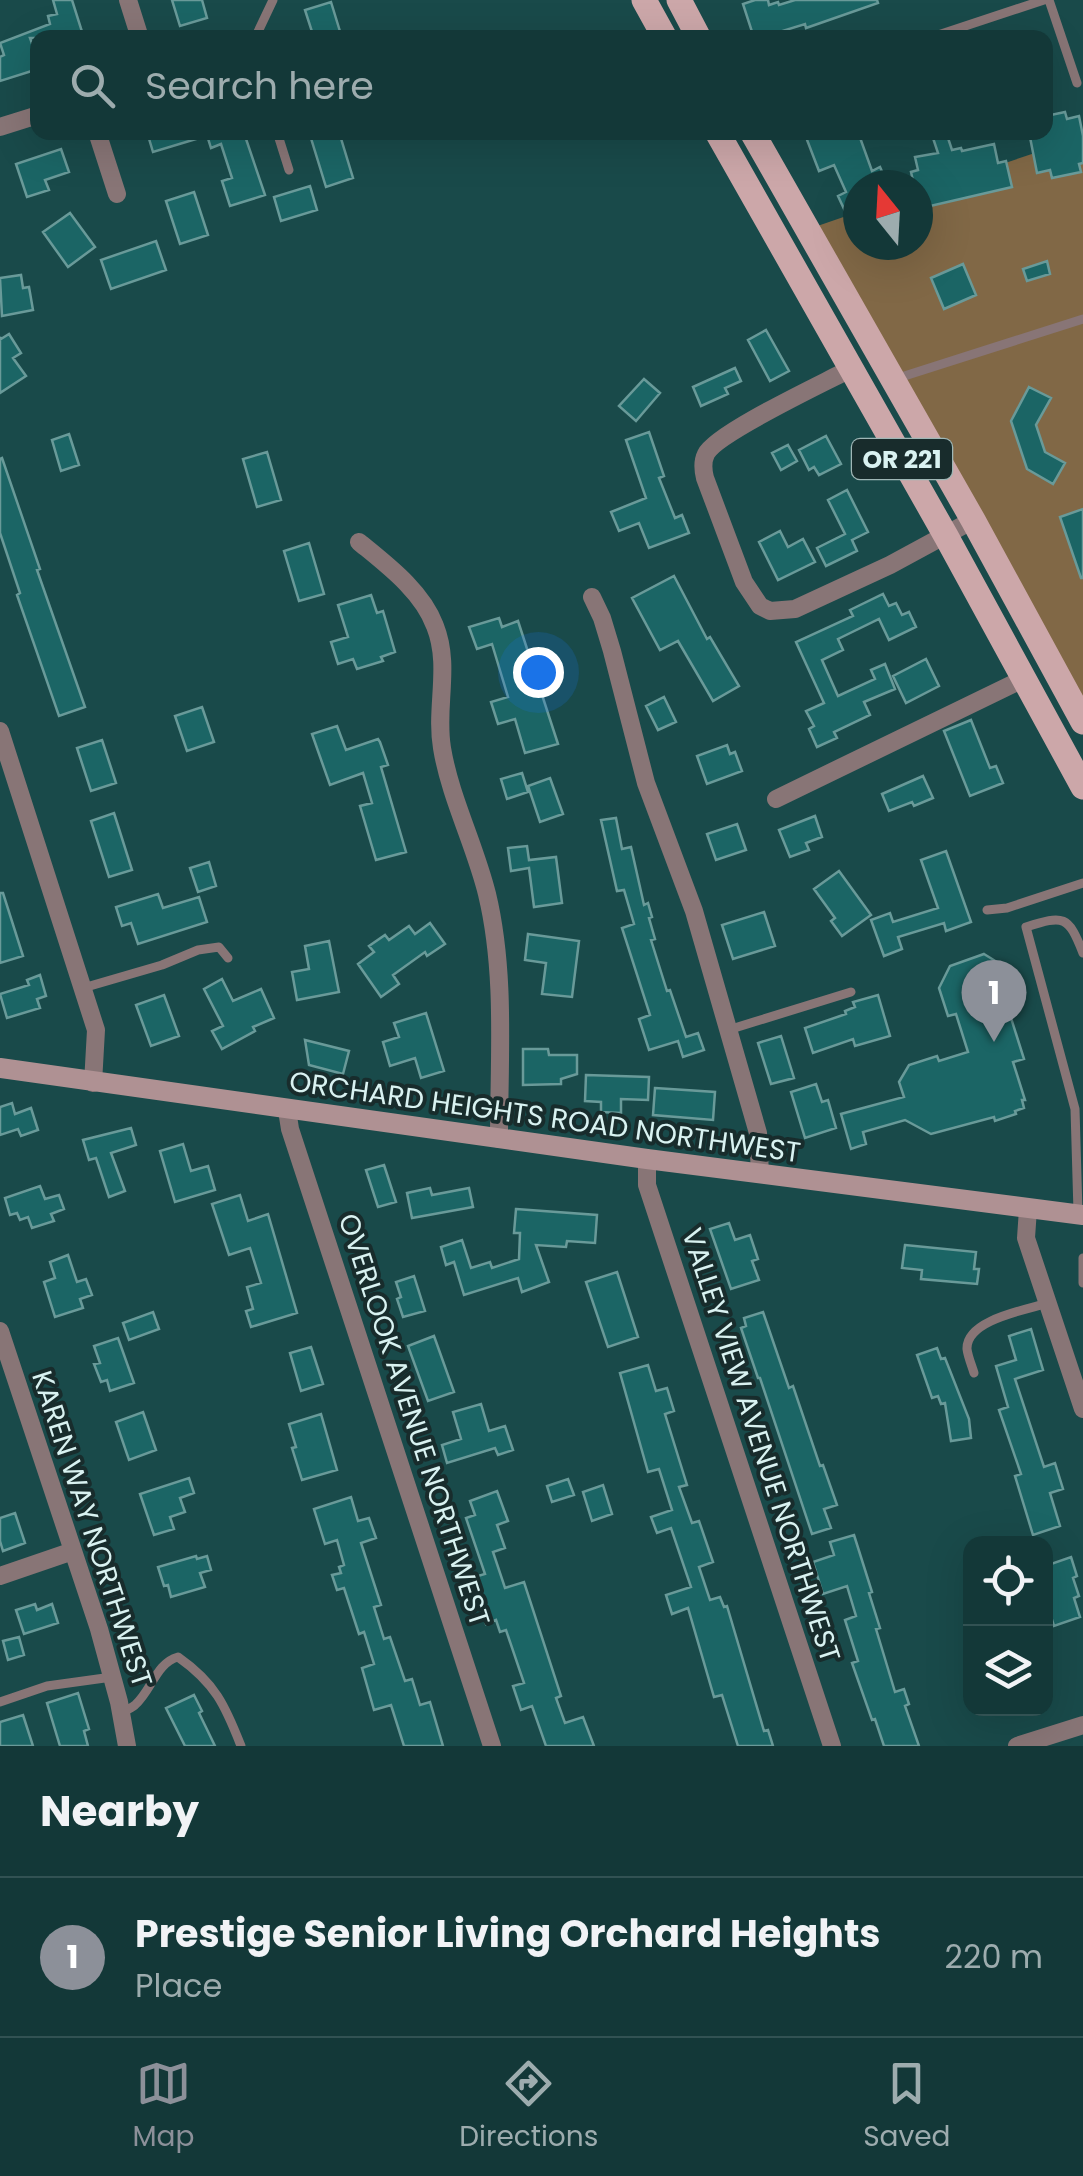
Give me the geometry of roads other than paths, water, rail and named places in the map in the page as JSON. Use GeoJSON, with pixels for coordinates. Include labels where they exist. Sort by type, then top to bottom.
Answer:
{"type":"FeatureCollection","features":[{"type":"Feature","properties":{"kind":"main road"},"geometry":{"type":"LineString","coordinates":[[644,0],[660,30]]}},
{"type":"Feature","properties":{"kind":"main road"},"geometry":{"type":"LineString","coordinates":[[688,3],[697,30]]}},
{"type":"Feature","properties":{"kind":"main road","name":"OR 221"},"geometry":{"type":"LineString","coordinates":[[722,140],[1083,787]]}},
{"type":"Feature","properties":{"kind":"main road"},"geometry":{"type":"LineString","coordinates":[[738,140],[771,198],[812,240]]}},
{"type":"Feature","properties":{"kind":"main road","name":"OR 221"},"geometry":{"type":"LineString","coordinates":[[756,140],[1083,722]]}},
{"type":"Feature","properties":{"kind":"main road","name":"ORCHARD HEIGHTS ROAD NORTHWEST"},"geometry":{"type":"LineString","coordinates":[[0,1068],[1080,1215]]}},
{"type":"Feature","properties":{"kind":"street"},"geometry":{"type":"LineString","coordinates":[[128,0],[137,30]]}},
{"type":"Feature","properties":{"kind":"street"},"geometry":{"type":"LineString","coordinates":[[0,126],[30,117]]}},
{"type":"Feature","properties":{"kind":"street"},"geometry":{"type":"LineString","coordinates":[[99,140],[116,194]]}},
{"type":"Feature","properties":{"kind":"street"},"geometry":{"type":"LineString","coordinates":[[850,368],[726,434],[704,456],[705,478],[732,556],[751,595],[770,611],[795,608],[890,565],[972,520]]}},
{"type":"Feature","properties":{"kind":"street"},"geometry":{"type":"LineString","coordinates":[[358,542],[386,564],[424,605],[441,646],[438,728],[443,757],[487,895],[499,972],[499,1138]]}},
{"type":"Feature","properties":{"kind":"street"},"geometry":{"type":"LineString","coordinates":[[592,597],[612,651],[642,770],[694,911],[758,1134],[760,1174]]}},
{"type":"Feature","properties":{"kind":"street"},"geometry":{"type":"LineString","coordinates":[[776,799],[1025,678]]}},
{"type":"Feature","properties":{"kind":"street"},"geometry":{"type":"LineString","coordinates":[[0,731],[96,1030],[93,1083]]}},
{"type":"Feature","properties":{"kind":"street","name":"OVERLOOK AVENUE NORTHWEST"},"geometry":{"type":"LineString","coordinates":[[287,1110],[492,1746]]}},
{"type":"Feature","properties":{"kind":"street","name":"VALLEY VIEW AVENUE NORTHWEST"},"geometry":{"type":"LineString","coordinates":[[647,1159],[647,1185],[832,1746]]}},
{"type":"Feature","properties":{"kind":"street"},"geometry":{"type":"LineString","coordinates":[[1028,1210],[1026,1238],[1083,1409]]}},
{"type":"Feature","properties":{"kind":"street","name":"KAREN WAY NORTHWEST"},"geometry":{"type":"LineString","coordinates":[[0,1331],[73,1551],[112,1678],[128,1746]]}},
{"type":"Feature","properties":{"kind":"street"},"geometry":{"type":"LineString","coordinates":[[0,1576],[73,1551]]}},
{"type":"Feature","properties":{"kind":"street"},"geometry":{"type":"LineString","coordinates":[[1017,1746],[1058,1740],[1083,1725]]}},
{"type":"Feature","properties":{"kind":"lane"},"geometry":{"type":"LineString","coordinates":[[259,30],[273,0]]}},
{"type":"Feature","properties":{"kind":"lane"},"geometry":{"type":"LineString","coordinates":[[954,30],[1046,0],[1077,84]]}},
{"type":"Feature","properties":{"kind":"lane"},"geometry":{"type":"LineString","coordinates":[[280,140],[289,170]]}},
{"type":"Feature","properties":{"kind":"lane"},"geometry":{"type":"LineString","coordinates":[[892,380],[1083,320]]}},
{"type":"Feature","properties":{"kind":"lane"},"geometry":{"type":"LineString","coordinates":[[987,910],[1007,908],[1083,883]]}},
{"type":"Feature","properties":{"kind":"lane"},"geometry":{"type":"LineString","coordinates":[[1080,1215],[1075,1109],[1026,927],[1052,918],[1065,922],[1074,929],[1083,953]]}},
{"type":"Feature","properties":{"kind":"lane"},"geometry":{"type":"LineString","coordinates":[[82,988],[162,966],[198,950],[219,947],[228,958]]}},
{"type":"Feature","properties":{"kind":"lane"},"geometry":{"type":"LineString","coordinates":[[728,1030],[850,992]]}},
{"type":"Feature","properties":{"kind":"lane"},"geometry":{"type":"LineString","coordinates":[[1083,1258],[1083,1282]]}},
{"type":"Feature","properties":{"kind":"lane"},"geometry":{"type":"LineString","coordinates":[[974,1373],[967,1349],[976,1329],[1048,1303]]}},
{"type":"Feature","properties":{"kind":"lane"},"geometry":{"type":"LineString","coordinates":[[121,1713],[135,1705],[161,1668],[178,1656],[200,1672],[216,1693],[241,1746]]}},
{"type":"Feature","properties":{"kind":"lane"},"geometry":{"type":"LineString","coordinates":[[0,1702],[48,1686],[112,1678]]}},
{"type":"Feature","properties":{"kind":"place","name":"Prestige Senior Living Orchard Heights"},"geometry":{"type":"Point","coordinates":[994,1042]}}]}
